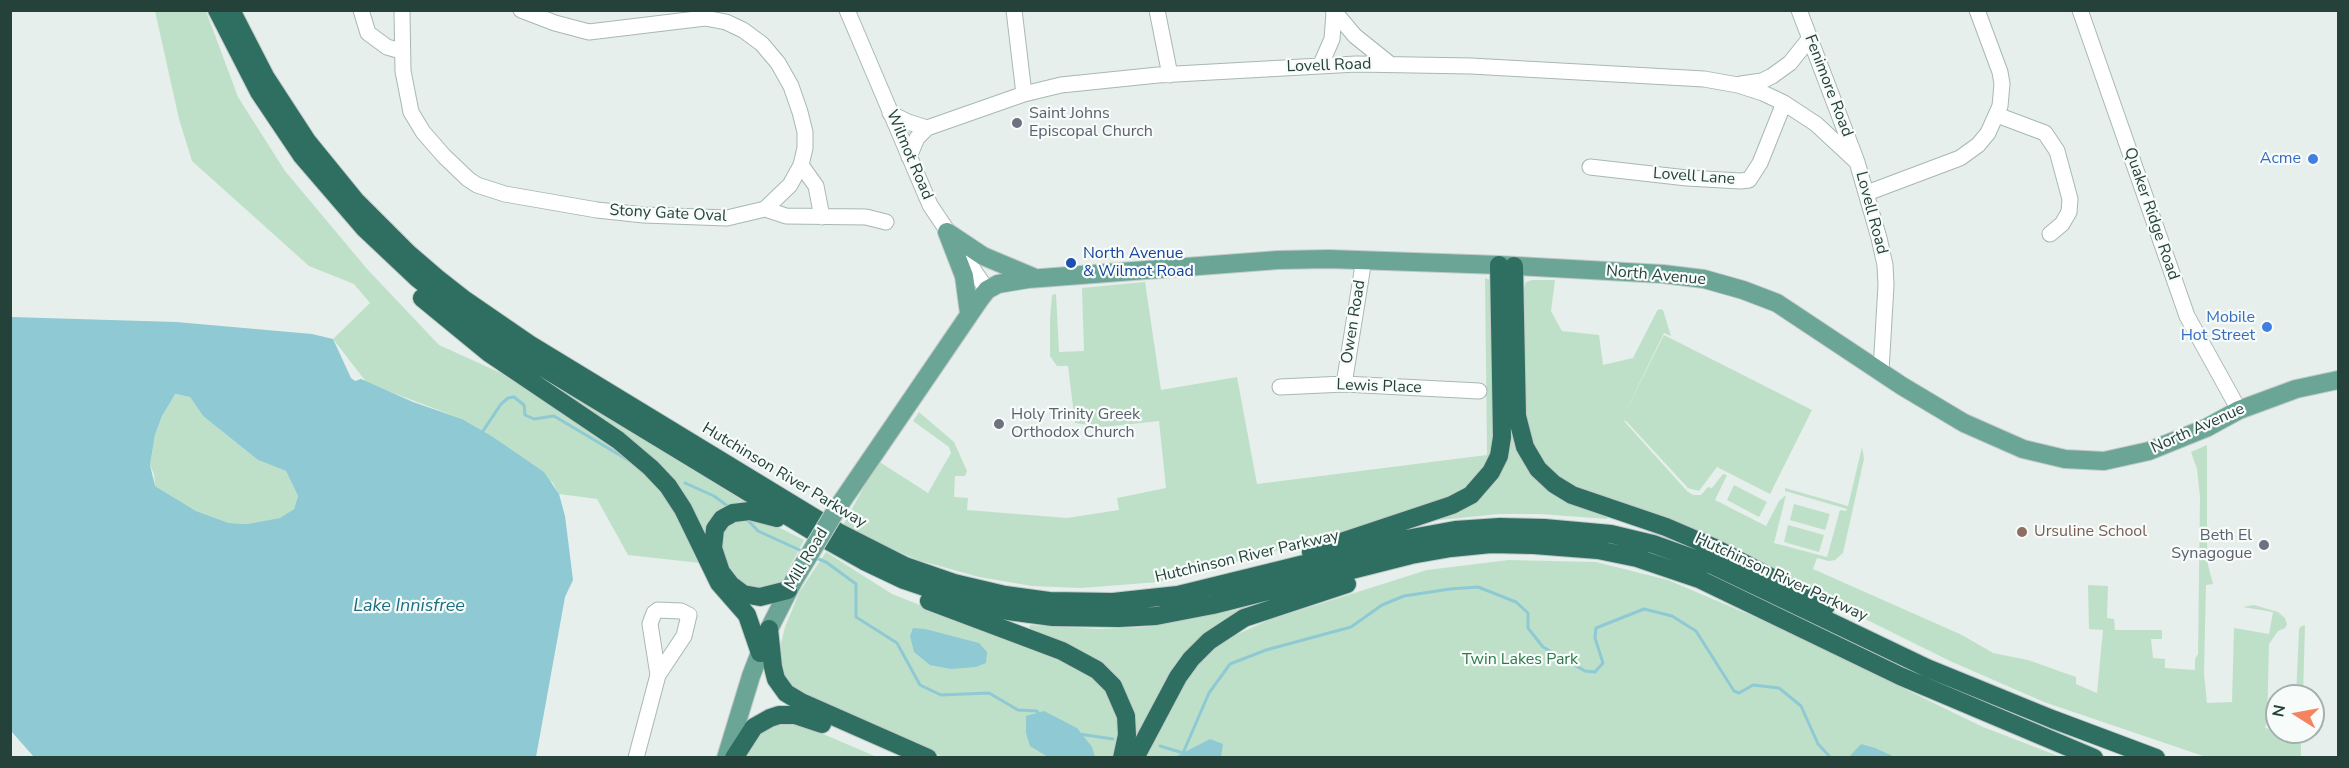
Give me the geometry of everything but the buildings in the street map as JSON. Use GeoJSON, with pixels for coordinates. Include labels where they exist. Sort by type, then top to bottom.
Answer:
{"type":"FeatureCollection","features":[{"type":"Feature","properties":{"kind":"highway","name":"Hutchinson River Parkway"},"geometry":{"type":"LineString","coordinates":[[217,10],[241,59],[275,117],[302,156],[337,199],[390,254],[418,279],[478,326],[805,527],[858,558],[922,587],[985,606],[1053,617],[1098,619],[1156,616],[1193,610],[1411,555],[1470,546],[1556,546],[1616,554],[1658,564],[1719,588],[1900,675],[2094,758]]}},
{"type":"Feature","properties":{"kind":"highway","name":"Hutchinson River Parkway"},"geometry":{"type":"LineString","coordinates":[[231,10],[266,78],[307,141],[355,200],[422,265],[465,300],[529,344],[860,544],[905,566],[954,583],[1005,595],[1049,601],[1113,602],[1157,598],[1381,545],[1455,530],[1522,527],[1588,531],[1653,544],[1712,565],[1927,668],[2156,758]]}},
{"type":"Feature","properties":{"kind":"highway"},"geometry":{"type":"LineString","coordinates":[[337,199],[405,283],[509,368],[630,450],[656,472],[687,516],[719,583],[747,615],[760,653]]}},
{"type":"Feature","properties":{"kind":"highway"},"geometry":{"type":"LineString","coordinates":[[1245,579],[1322,548],[1452,505],[1471,495],[1484,481],[1499,456],[1502,437],[1507,266]]}},
{"type":"Feature","properties":{"kind":"highway"},"geometry":{"type":"LineString","coordinates":[[1507,266],[1517,416],[1525,447],[1538,469],[1546,477],[1572,495],[1666,527],[1731,556],[1828,607],[1927,668]]}},
{"type":"Feature","properties":{"kind":"highway"},"geometry":{"type":"LineString","coordinates":[[791,585],[760,597],[749,596],[737,590],[726,579],[717,564],[713,535],[722,519],[744,510],[766,514],[805,527]]}},
{"type":"Feature","properties":{"kind":"highway"},"geometry":{"type":"LineString","coordinates":[[1136,758],[1184,668],[1209,641],[1232,625],[1288,602],[1470,546]]}},
{"type":"Feature","properties":{"kind":"highway"},"geometry":{"type":"LineString","coordinates":[[858,558],[916,595],[1056,649],[1097,670],[1113,686],[1126,716],[1127,735],[1122,758]]}},
{"type":"Feature","properties":{"kind":"highway"},"geometry":{"type":"LineString","coordinates":[[770,629],[772,667],[776,679],[786,693],[801,702],[928,758]]}},
{"type":"Feature","properties":{"kind":"highway"},"geometry":{"type":"LineString","coordinates":[[734,758],[754,727],[770,718],[786,714],[808,718],[899,758]]}},
{"type":"Feature","properties":{"kind":"main road"},"geometry":{"type":"LineString","coordinates":[[947,232],[983,256],[1036,279]]}},
{"type":"Feature","properties":{"kind":"main road"},"geometry":{"type":"LineString","coordinates":[[947,232],[964,276],[969,314]]}},
{"type":"Feature","properties":{"kind":"main road","name":"North Avenue"},"geometry":{"type":"LineString","coordinates":[[987,290],[1009,281],[1278,260],[1364,260],[1672,275],[1726,284],[1777,303],[1964,423],[2023,449],[2065,459],[2104,461],[2150,452],[2206,428],[2240,410],[2296,389],[2338,380]]}},
{"type":"Feature","properties":{"kind":"main road","name":"Mill Road"},"geometry":{"type":"LineString","coordinates":[[726,758],[737,718],[760,653],[791,585],[838,507],[987,290]]}},
{"type":"Feature","properties":{"kind":"street"},"geometry":{"type":"LineString","coordinates":[[360,10],[368,33],[387,47],[401,51]]}},
{"type":"Feature","properties":{"kind":"street","name":"Stony Gate Oval"},"geometry":{"type":"LineString","coordinates":[[402,10],[401,51],[405,89],[416,122],[456,169],[477,185],[505,194],[545,202],[644,214],[727,218],[765,208],[790,186],[801,165],[805,132],[791,86],[778,63],[762,45],[743,30],[726,22],[705,18],[589,32],[555,23],[522,10]]}},
{"type":"Feature","properties":{"kind":"street","name":"Wilmot Road"},"geometry":{"type":"LineString","coordinates":[[847,10],[930,205],[987,290]]}},
{"type":"Feature","properties":{"kind":"street"},"geometry":{"type":"LineString","coordinates":[[1014,10],[1024,94]]}},
{"type":"Feature","properties":{"kind":"street"},"geometry":{"type":"LineString","coordinates":[[1157,10],[1170,75]]}},
{"type":"Feature","properties":{"kind":"street","name":"Fenimore Road"},"geometry":{"type":"LineString","coordinates":[[1799,10],[1857,162]]}},
{"type":"Feature","properties":{"kind":"street"},"geometry":{"type":"LineString","coordinates":[[1867,193],[1967,154],[1983,139],[1996,115],[2001,96],[2000,72],[1977,10]]}},
{"type":"Feature","properties":{"kind":"street","name":"Quaker Ridge Road"},"geometry":{"type":"LineString","coordinates":[[2080,10],[2187,316],[2240,410]]}},
{"type":"Feature","properties":{"kind":"street"},"geometry":{"type":"LineString","coordinates":[[1321,64],[1332,39],[1334,12]]}},
{"type":"Feature","properties":{"kind":"street"},"geometry":{"type":"LineString","coordinates":[[1334,12],[1355,36],[1390,64]]}},
{"type":"Feature","properties":{"kind":"street","name":"Lovell Road"},"geometry":{"type":"LineString","coordinates":[[1738,85],[1762,81],[1772,76],[1790,63],[1810,38]]}},
{"type":"Feature","properties":{"kind":"street","name":"Lovell Road"},"geometry":{"type":"LineString","coordinates":[[927,128],[1024,94],[1061,85],[1321,64],[1471,66],[1692,78],[1738,85],[1784,103],[1816,124],[1857,162],[1885,265],[1887,302],[1881,371]]}},
{"type":"Feature","properties":{"kind":"street","name":"Lovell Lane"},"geometry":{"type":"LineString","coordinates":[[1590,167],[1687,178],[1749,180],[1760,163],[1784,103]]}},
{"type":"Feature","properties":{"kind":"street"},"geometry":{"type":"LineString","coordinates":[[890,113],[927,128],[917,138],[909,157]]}},
{"type":"Feature","properties":{"kind":"street"},"geometry":{"type":"LineString","coordinates":[[1996,115],[2045,133],[2057,151],[2070,199],[2069,212],[2062,224],[2050,234]]}},
{"type":"Feature","properties":{"kind":"street"},"geometry":{"type":"LineString","coordinates":[[801,165],[816,186],[822,217]]}},
{"type":"Feature","properties":{"kind":"street"},"geometry":{"type":"LineString","coordinates":[[765,208],[786,216],[866,217],[886,222]]}},
{"type":"Feature","properties":{"kind":"street","name":"Owen Road"},"geometry":{"type":"LineString","coordinates":[[1344,384],[1364,260]]}},
{"type":"Feature","properties":{"kind":"street","name":"Lewis Place"},"geometry":{"type":"LineString","coordinates":[[1280,387],[1344,384],[1479,391]]}},
{"type":"Feature","properties":{"kind":"street"},"geometry":{"type":"LineString","coordinates":[[636,758],[658,675]]}},
{"type":"Feature","properties":{"kind":"green space"},"geometry":{"type":"Polygon","coordinates":[[[155,11],[206,11],[238,97],[285,171],[368,270],[439,345],[501,373],[647,469],[668,497],[700,563],[628,555],[597,499],[559,494],[553,483],[490,435],[462,419],[367,383],[333,339],[370,303],[354,284],[309,266],[192,161],[179,119],[155,11]]]}},
{"type":"Feature","properties":{"kind":"green space"},"geometry":{"type":"Polygon","coordinates":[[[1485,278],[1490,280],[1493,286],[1496,427],[1493,452],[1472,486],[1444,501],[1355,530],[1159,582],[1081,588],[1032,586],[979,577],[918,560],[842,527],[878,461],[928,493],[951,453],[949,447],[913,421],[919,412],[954,442],[967,471],[965,476],[955,476],[954,497],[968,498],[967,510],[1067,518],[1119,510],[1117,498],[1166,488],[1159,421],[1104,427],[1075,423],[1068,366],[1057,366],[1050,356],[1050,319],[1052,295],[1056,294],[1059,352],[1084,351],[1082,288],[1145,282],[1161,390],[1237,377],[1257,484],[1487,455],[1485,278]]]}},
{"type":"Feature","properties":{"kind":"green space"},"geometry":{"type":"Polygon","coordinates":[[[1555,280],[1551,311],[1562,331],[1599,335],[1603,365],[1633,358],[1657,311],[1663,310],[1671,336],[1664,333],[1622,419],[1664,335],[1812,410],[1770,494],[1717,467],[1699,491],[1688,488],[1623,420],[1687,491],[1693,495],[1701,495],[1708,487],[1712,488],[1723,474],[1727,475],[1715,500],[1766,526],[1779,501],[1786,495],[1774,543],[1827,557],[1840,510],[1846,511],[1847,509],[1785,491],[1785,488],[1848,506],[1862,447],[1864,459],[1843,553],[1835,560],[1817,558],[1813,569],[1962,635],[1993,653],[2028,660],[2076,677],[2076,684],[2097,693],[2103,630],[2089,629],[2088,585],[2108,586],[2107,618],[2114,619],[2115,630],[2162,630],[2162,639],[2151,639],[2153,658],[2165,659],[2165,668],[2195,670],[2195,659],[2198,654],[2200,497],[2197,469],[2191,452],[2207,445],[2207,542],[2208,565],[2213,584],[2206,585],[2204,674],[2207,703],[2232,702],[2234,628],[2269,634],[2273,612],[2243,607],[2254,605],[2278,612],[2285,618],[2287,624],[2285,628],[2278,631],[2269,644],[2268,684],[2265,684],[2265,744],[2301,744],[2301,757],[2206,757],[2044,702],[1950,661],[1765,566],[1574,487],[1552,472],[1537,453],[1526,425],[1524,288],[1526,282],[1555,280]]]}},
{"type":"Feature","properties":{"kind":"green space"},"geometry":{"type":"Polygon","coordinates":[[[539,375],[752,506],[725,508],[709,547],[680,492],[536,379],[539,375]]]}},
{"type":"Feature","properties":{"kind":"green space"},"geometry":{"type":"Polygon","coordinates":[[[174,394],[190,397],[203,416],[258,460],[286,471],[298,496],[294,509],[281,518],[247,524],[229,523],[196,511],[155,486],[154,474],[150,465],[155,435],[174,394]]]}},
{"type":"Feature","properties":{"kind":"green space"},"geometry":{"type":"Polygon","coordinates":[[[1507,401],[1519,449],[1607,515],[1607,519],[1539,514],[1499,514],[1430,521],[1489,484],[1507,401]]]}},
{"type":"Feature","properties":{"kind":"green space"},"geometry":{"type":"Polygon","coordinates":[[[1734,485],[1767,502],[1759,517],[1727,500],[1734,485]]]}},
{"type":"Feature","properties":{"kind":"green space"},"geometry":{"type":"Polygon","coordinates":[[[1794,504],[1830,514],[1825,530],[1790,520],[1794,504]]]}},
{"type":"Feature","properties":{"kind":"green space"},"geometry":{"type":"Polygon","coordinates":[[[736,517],[766,521],[804,540],[781,583],[771,591],[748,590],[721,562],[719,533],[736,517]]]}},
{"type":"Feature","properties":{"kind":"green space"},"geometry":{"type":"Polygon","coordinates":[[[1788,525],[1824,535],[1819,552],[1784,542],[1788,525]]]}},
{"type":"Feature","properties":{"kind":"green space"},"geometry":{"type":"Polygon","coordinates":[[[826,552],[892,594],[1072,665],[1094,678],[1111,697],[1116,708],[1120,727],[1114,758],[943,757],[798,693],[787,684],[780,666],[779,652],[785,627],[800,591],[826,552]]]}},
{"type":"Feature","properties":{"kind":"green space","name":"Twin Lakes Park"},"geometry":{"type":"Polygon","coordinates":[[[1509,560],[1596,562],[1668,580],[1769,623],[1983,727],[2061,757],[1145,758],[1179,692],[1203,656],[1229,638],[1269,620],[1427,570],[1509,560]]]}},
{"type":"Feature","properties":{"kind":"green space"},"geometry":{"type":"Polygon","coordinates":[[[1246,608],[1222,623],[1133,750],[1129,704],[1029,631],[1030,625],[1098,629],[1146,627],[1246,608]]]}},
{"type":"Feature","properties":{"kind":"green space"},"geometry":{"type":"Polygon","coordinates":[[[2305,625],[2303,684],[2297,684],[2299,630],[2305,625]]]}},
{"type":"Feature","properties":{"kind":"green space"},"geometry":{"type":"Polygon","coordinates":[[[795,722],[877,757],[747,758],[754,740],[765,731],[774,725],[795,722]]]}},
{"type":"Feature","properties":{"kind":"water","name":"Lake Innisfree"},"geometry":{"type":"Polygon","coordinates":[[[11,317],[176,322],[312,334],[333,339],[351,378],[355,381],[361,379],[413,402],[462,419],[544,472],[559,494],[565,516],[573,580],[565,597],[536,757],[34,757],[11,731],[11,317]],[[175,394],[162,416],[155,435],[150,465],[155,486],[196,511],[229,523],[247,524],[280,518],[294,509],[298,496],[286,471],[258,460],[203,416],[190,397],[175,394]]]}},
{"type":"Feature","properties":{"kind":"water"},"geometry":{"type":"Polygon","coordinates":[[[913,628],[979,643],[987,652],[986,663],[976,667],[951,669],[930,665],[914,652],[910,636],[913,628]]]}},
{"type":"Feature","properties":{"kind":"water"},"geometry":{"type":"Polygon","coordinates":[[[1044,711],[1077,728],[1092,747],[1095,757],[1048,757],[1030,746],[1026,733],[1026,716],[1044,711]]]}},
{"type":"Feature","properties":{"kind":"water"},"geometry":{"type":"Polygon","coordinates":[[[1210,739],[1223,744],[1221,757],[1175,757],[1210,739]]]}},
{"type":"Feature","properties":{"kind":"water"},"geometry":{"type":"Polygon","coordinates":[[[1861,744],[1875,748],[1895,757],[1849,757],[1861,744]]]}},
{"type":"Feature","properties":{"kind":"waterway"},"geometry":{"type":"LineString","coordinates":[[483,431],[501,404],[508,398],[514,397],[524,405],[525,415],[534,419],[554,416],[628,460]]}},
{"type":"Feature","properties":{"kind":"waterway"},"geometry":{"type":"LineString","coordinates":[[685,483],[714,496],[729,507]]}},
{"type":"Feature","properties":{"kind":"waterway"},"geometry":{"type":"LineString","coordinates":[[746,518],[758,531],[804,552]]}},
{"type":"Feature","properties":{"kind":"waterway"},"geometry":{"type":"LineString","coordinates":[[816,558],[826,562],[856,584],[856,617],[897,643],[920,685],[941,695],[989,693],[1018,710],[1037,711],[1038,714]]}},
{"type":"Feature","properties":{"kind":"waterway"},"geometry":{"type":"LineString","coordinates":[[1160,746],[1183,753],[1209,693],[1230,664],[1266,650],[1351,627],[1382,605],[1404,596],[1478,587],[1516,602],[1528,613],[1528,628],[1543,647],[1585,671],[1595,672],[1603,663],[1595,638],[1596,628],[1644,609],[1672,616],[1696,631],[1734,691],[1739,693],[1753,685],[1779,688],[1801,706],[1818,744],[1831,758]]}},
{"type":"Feature","properties":{"kind":"waterway"},"geometry":{"type":"LineString","coordinates":[[1079,734],[1113,739]]}},
{"type":"Feature","properties":{"kind":"place","name":"Saint Johns Episcopal Church"},"geometry":{"type":"Point","coordinates":[1017,123]}},
{"type":"Feature","properties":{"kind":"place","name":"Acme"},"geometry":{"type":"Point","coordinates":[2313,159]}},
{"type":"Feature","properties":{"kind":"place","name":"North Avenue & Wilmot Road"},"geometry":{"type":"Point","coordinates":[1071,263]}},
{"type":"Feature","properties":{"kind":"place","name":"Mobile Hot Street"},"geometry":{"type":"Point","coordinates":[2267,327]}},
{"type":"Feature","properties":{"kind":"place","name":"Holy Trinity Greek Orthodox Church"},"geometry":{"type":"Point","coordinates":[999,424]}},
{"type":"Feature","properties":{"kind":"place","name":"Ursuline School"},"geometry":{"type":"Point","coordinates":[2022,532]}},
{"type":"Feature","properties":{"kind":"place","name":"Beth El Synagogue"},"geometry":{"type":"Point","coordinates":[2264,545]}}]}
